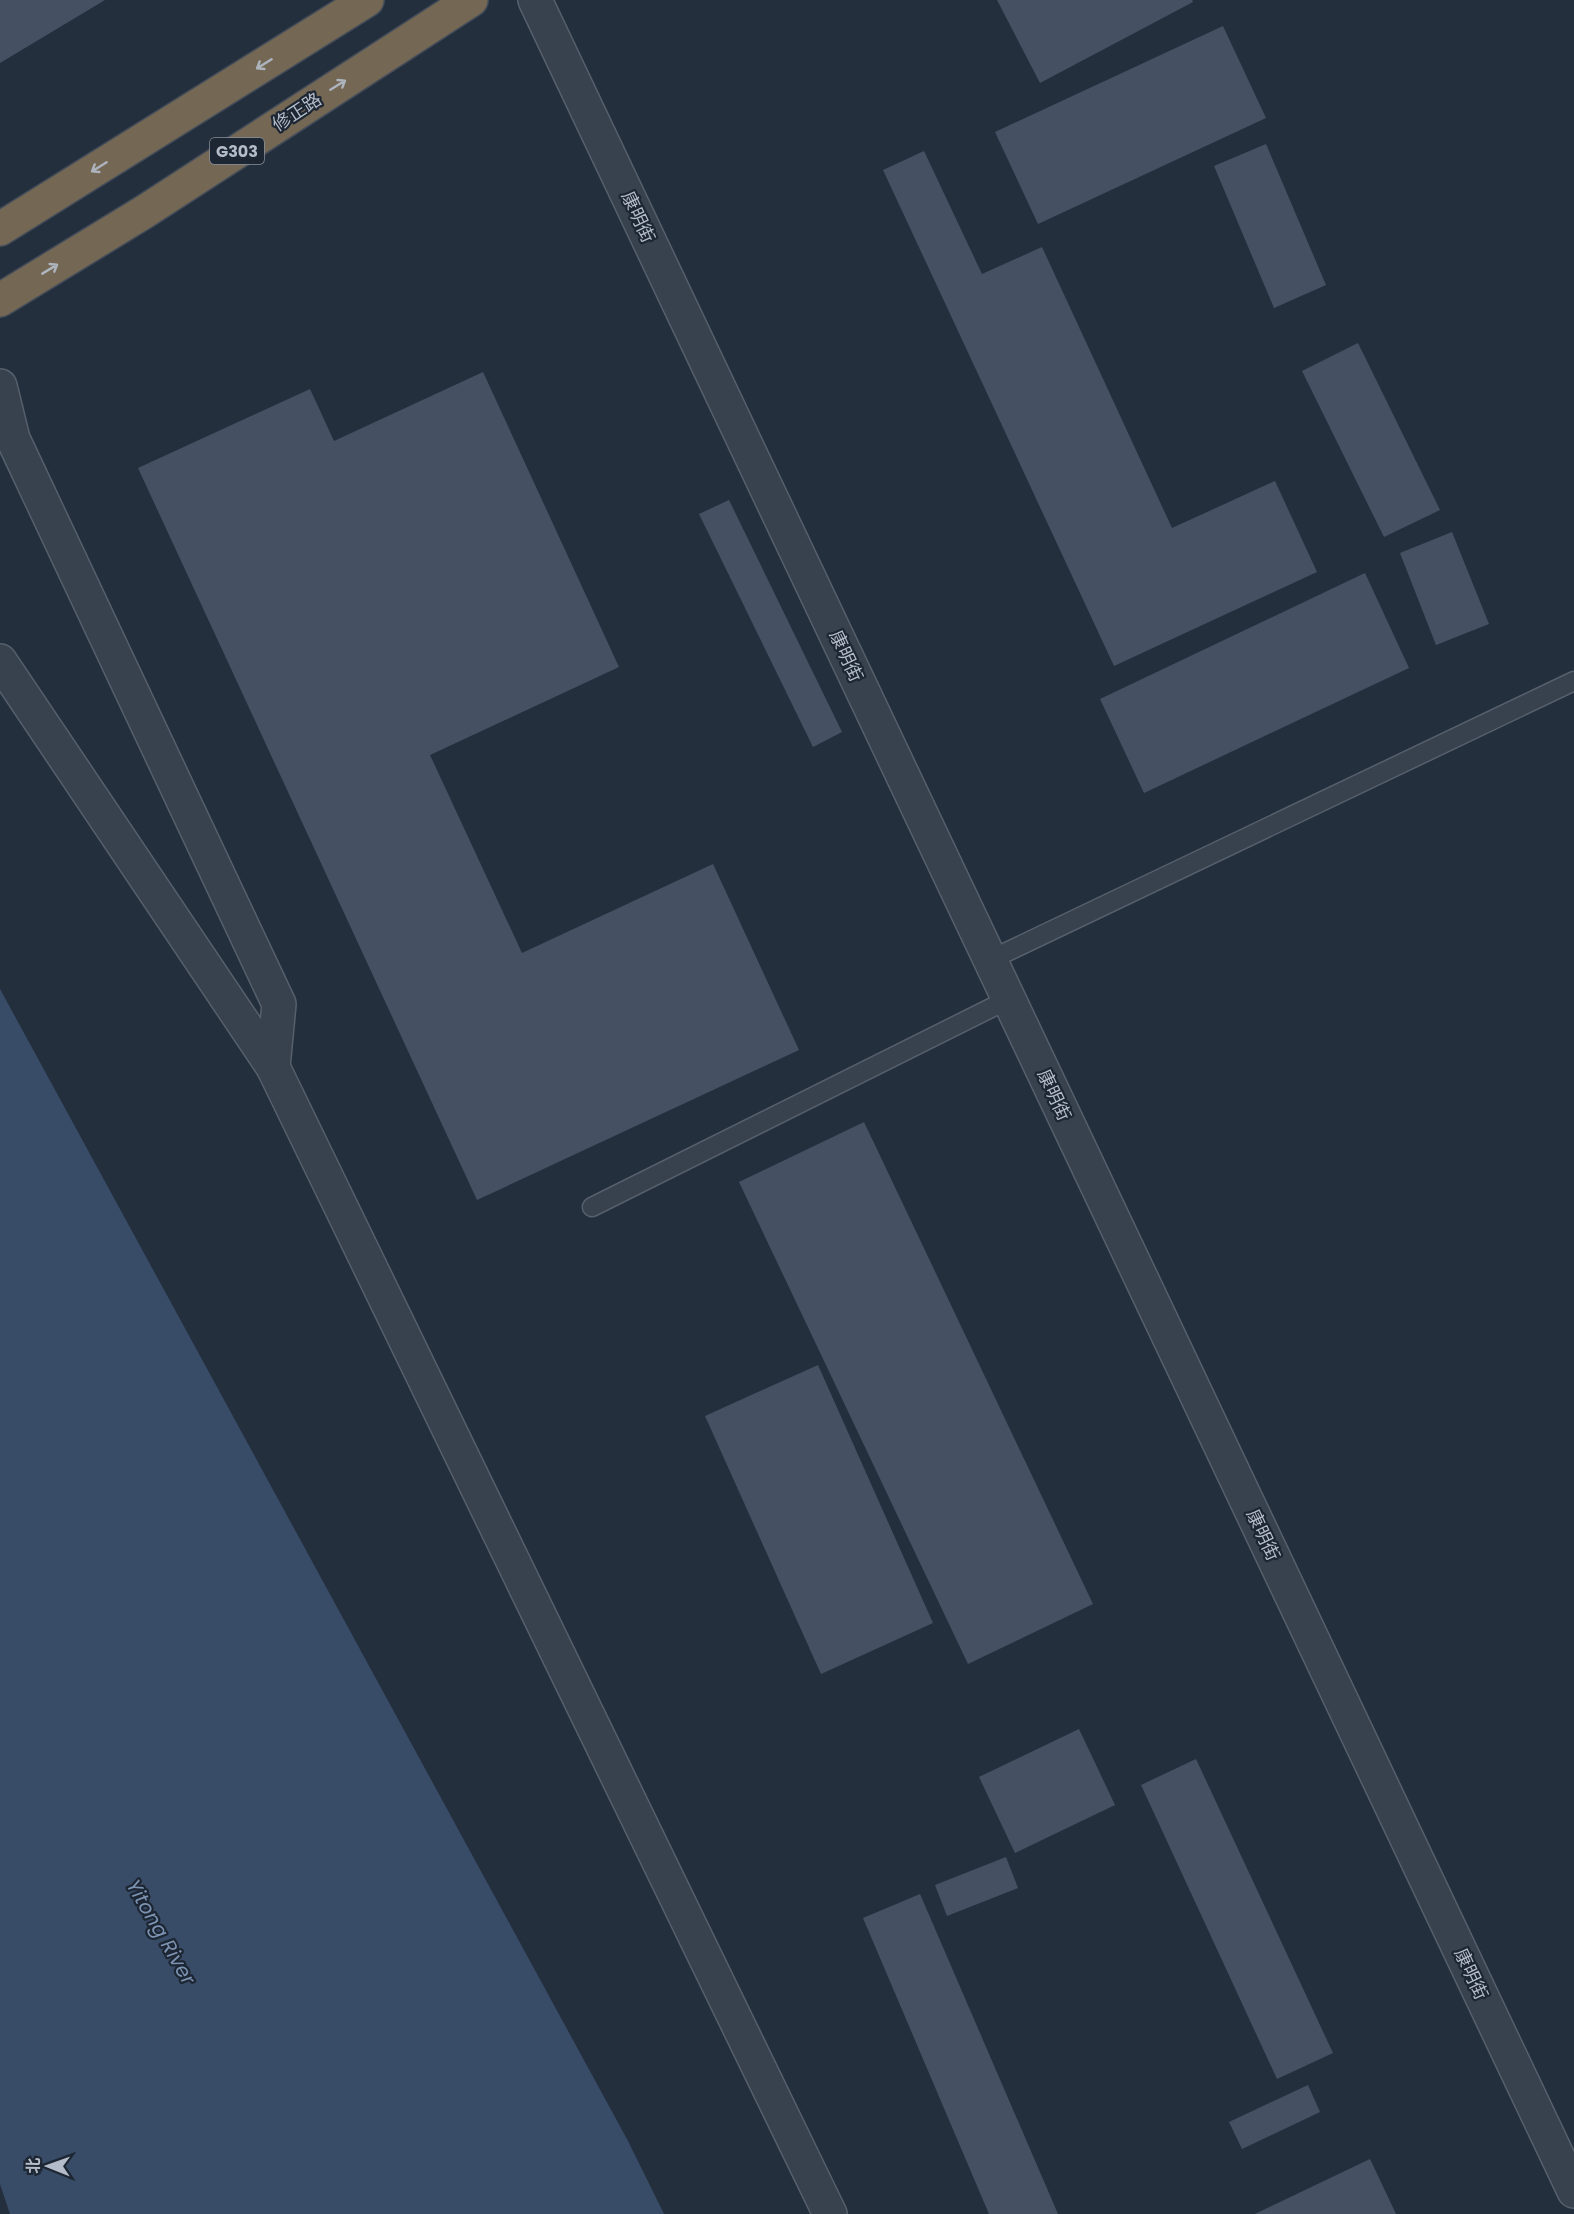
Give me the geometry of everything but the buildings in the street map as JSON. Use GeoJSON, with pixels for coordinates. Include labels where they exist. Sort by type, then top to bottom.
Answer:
{"type":"FeatureCollection","features":[{"type":"Feature","properties":{"kind":"highway"},"geometry":{"type":"LineString","coordinates":[[0,229],[367,0]]}},
{"type":"Feature","properties":{"kind":"highway","name":"修正路"},"geometry":{"type":"LineString","coordinates":[[0,300],[144,212],[471,0]]}},
{"type":"Feature","properties":{"kind":"street","name":"康明街"},"geometry":{"type":"LineString","coordinates":[[535,0],[1574,2191]]}},
{"type":"Feature","properties":{"kind":"street"},"geometry":{"type":"LineString","coordinates":[[0,386],[13,439],[279,1004],[273,1067]]}},
{"type":"Feature","properties":{"kind":"street"},"geometry":{"type":"LineString","coordinates":[[0,661],[273,1067],[830,2214]]}},
{"type":"Feature","properties":{"kind":"lane"},"geometry":{"type":"LineString","coordinates":[[990,960],[1574,681]]}},
{"type":"Feature","properties":{"kind":"lane"},"geometry":{"type":"LineString","coordinates":[[592,1207],[1009,999]]}},
{"type":"Feature","properties":{"kind":"water","name":"Yitong River"},"geometry":{"type":"Polygon","coordinates":[[[0,989],[628,2141],[664,2214],[10,2214],[0,2184],[0,989]]]}}]}
